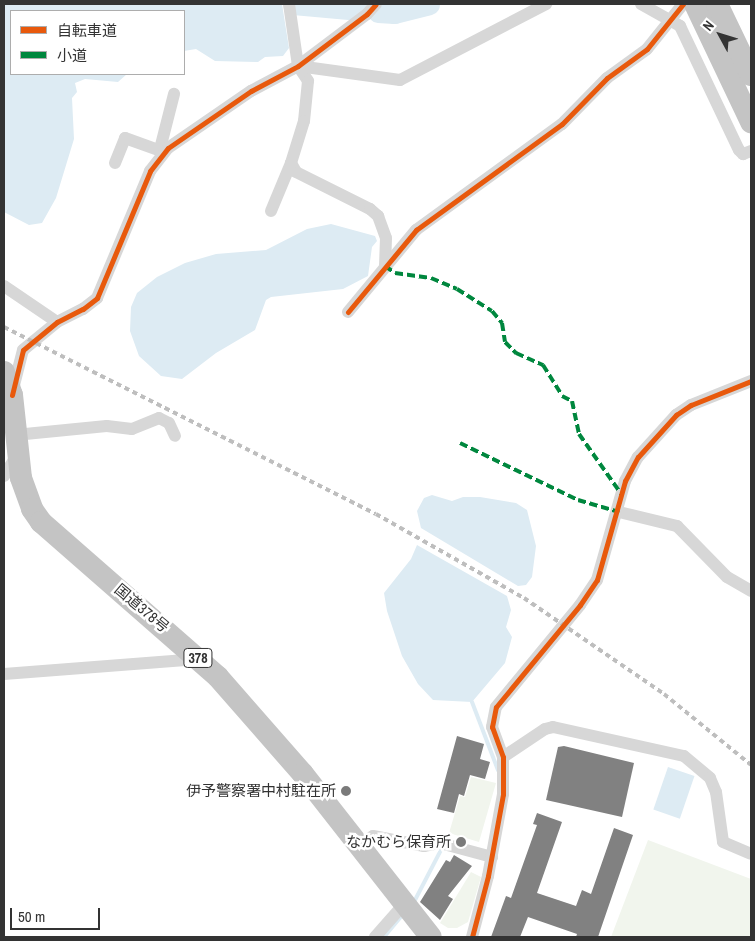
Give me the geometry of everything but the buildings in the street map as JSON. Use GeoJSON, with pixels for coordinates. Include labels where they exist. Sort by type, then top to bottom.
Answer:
{"type":"FeatureCollection","features":[{"type":"Feature","properties":{"kind":"highway"},"geometry":{"type":"LineString","coordinates":[[695,4],[751,122]]}},
{"type":"Feature","properties":{"kind":"highway"},"geometry":{"type":"LineString","coordinates":[[717,4],[751,75]]}},
{"type":"Feature","properties":{"kind":"highway","name":"国道378号"},"geometry":{"type":"LineString","coordinates":[[4,372],[12,395],[11,444],[23,485],[41,522],[200,659],[249,710],[432,937]]}},
{"type":"Feature","properties":{"kind":"street"},"geometry":{"type":"LineString","coordinates":[[271,211],[291,163],[304,121],[308,81],[298,66],[289,4]]}},
{"type":"Feature","properties":{"kind":"street"},"geometry":{"type":"LineString","coordinates":[[162,151],[251,91],[298,66],[367,14],[376,4]]}},
{"type":"Feature","properties":{"kind":"street"},"geometry":{"type":"LineString","coordinates":[[298,66],[400,80],[546,4]]}},
{"type":"Feature","properties":{"kind":"street"},"geometry":{"type":"LineString","coordinates":[[641,4],[680,26],[739,150],[743,154],[751,150]]}},
{"type":"Feature","properties":{"kind":"street"},"geometry":{"type":"LineString","coordinates":[[348,312],[416,230],[547,136],[607,78],[647,49],[683,4]]}},
{"type":"Feature","properties":{"kind":"street"},"geometry":{"type":"LineString","coordinates":[[12,395],[23,350],[57,322],[69,318],[97,298],[150,171],[162,151],[174,94]]}},
{"type":"Feature","properties":{"kind":"street"},"geometry":{"type":"LineString","coordinates":[[115,162],[125,138],[162,151]]}},
{"type":"Feature","properties":{"kind":"street"},"geometry":{"type":"LineString","coordinates":[[291,163],[296,172],[370,209],[378,216],[386,238],[385,266]]}},
{"type":"Feature","properties":{"kind":"street"},"geometry":{"type":"LineString","coordinates":[[4,286],[57,322]]}},
{"type":"Feature","properties":{"kind":"street"},"geometry":{"type":"LineString","coordinates":[[472,937],[492,857],[503,794],[503,757],[492,727],[496,707],[589,593],[603,565],[631,468],[661,430],[691,405],[751,380]]}},
{"type":"Feature","properties":{"kind":"street"},"geometry":{"type":"LineString","coordinates":[[4,476],[11,444],[107,426],[132,429],[160,418],[169,422],[175,436]]}},
{"type":"Feature","properties":{"kind":"street"},"geometry":{"type":"LineString","coordinates":[[619,512],[678,526],[727,578],[751,591]]}},
{"type":"Feature","properties":{"kind":"street"},"geometry":{"type":"LineString","coordinates":[[4,674],[200,659]]}},
{"type":"Feature","properties":{"kind":"street"},"geometry":{"type":"LineString","coordinates":[[503,757],[545,729],[554,727],[684,756],[710,778],[716,792],[723,842],[751,854]]}},
{"type":"Feature","properties":{"kind":"street"},"geometry":{"type":"LineString","coordinates":[[360,846],[373,836],[424,846],[440,843],[492,857]]}},
{"type":"Feature","properties":{"kind":"street"},"geometry":{"type":"LineString","coordinates":[[375,937],[406,903]]}},
{"type":"Feature","properties":{"kind":"shaded area"},"geometry":{"type":"Polygon","coordinates":[[[4,4],[282,4],[289,48],[283,56],[265,57],[258,62],[215,61],[196,49],[185,51],[185,10],[10,10],[10,75],[126,75],[118,82],[85,79],[75,83],[77,92],[72,98],[74,139],[56,198],[42,223],[29,225],[4,212],[4,4]]]}},
{"type":"Feature","properties":{"kind":"shaded area"},"geometry":{"type":"Polygon","coordinates":[[[331,224],[375,236],[377,241],[372,247],[368,276],[343,289],[271,297],[266,300],[255,330],[216,353],[182,379],[161,376],[139,356],[130,331],[131,307],[137,293],[157,277],[185,263],[216,254],[266,250],[307,229],[331,224]]]}},
{"type":"Feature","properties":{"kind":"shaded area"},"geometry":{"type":"Polygon","coordinates":[[[432,495],[452,501],[463,497],[480,497],[516,503],[527,510],[536,546],[532,577],[526,585],[518,586],[421,528],[417,511],[424,498],[432,495]]]}},
{"type":"Feature","properties":{"kind":"shaded area"},"geometry":{"type":"Polygon","coordinates":[[[417,545],[507,596],[511,610],[506,627],[512,637],[505,663],[472,702],[433,700],[418,684],[402,656],[387,611],[384,593],[411,559],[417,545]]]}},
{"type":"Feature","properties":{"kind":"shaded area"},"geometry":{"type":"Polygon","coordinates":[[[668,767],[694,776],[680,819],[653,810],[668,767]]]}},
{"type":"Feature","properties":{"kind":"shaded area"},"geometry":{"type":"Polygon","coordinates":[[[471,777],[496,783],[479,842],[449,833],[460,796],[465,797],[471,777]]]}},
{"type":"Feature","properties":{"kind":"shaded area"},"geometry":{"type":"Polygon","coordinates":[[[648,840],[751,879],[751,937],[611,937],[648,840]]]}},
{"type":"Feature","properties":{"kind":"shaded area"},"geometry":{"type":"Polygon","coordinates":[[[471,872],[481,877],[468,922],[457,928],[448,928],[440,923],[471,872]]]}},
{"type":"Feature","properties":{"kind":"waterway"},"geometry":{"type":"LineString","coordinates":[[293,4],[360,10]]}},
{"type":"Feature","properties":{"kind":"waterway"},"geometry":{"type":"LineString","coordinates":[[378,12],[394,13],[429,4]]}},
{"type":"Feature","properties":{"kind":"waterway"},"geometry":{"type":"LineString","coordinates":[[472,702],[498,770]]}},
{"type":"Feature","properties":{"kind":"waterway"},"geometry":{"type":"LineString","coordinates":[[414,902],[442,848]]}},
{"type":"Feature","properties":{"kind":"waterway"},"geometry":{"type":"LineString","coordinates":[[384,937],[401,917]]}},
{"type":"Feature","properties":{"kind":"railway"},"geometry":{"type":"LineString","coordinates":[[4,327],[376,514],[524,598],[664,694],[751,765]]}},
{"type":"Feature","properties":{"kind":"marked path"},"geometry":{"type":"LineString","coordinates":[[385,266],[395,273],[431,278],[457,289],[492,311],[502,323],[505,342],[516,353],[543,365],[562,396],[572,401],[579,434],[622,495]]}},
{"type":"Feature","properties":{"kind":"marked path"},"geometry":{"type":"LineString","coordinates":[[460,443],[578,500],[619,512]]}},
{"type":"Feature","properties":{"kind":"cycle path"},"geometry":{"type":"LineString","coordinates":[[12,395],[23,350],[57,322],[83,309],[97,298],[150,171],[168,148],[251,91],[298,66],[367,14],[376,4]]}},
{"type":"Feature","properties":{"kind":"cycle path"},"geometry":{"type":"LineString","coordinates":[[348,312],[416,230],[562,124],[607,78],[647,49],[683,4]]}},
{"type":"Feature","properties":{"kind":"cycle path"},"geometry":{"type":"LineString","coordinates":[[472,937],[488,876],[503,794],[503,757],[492,727],[496,707],[580,605],[597,580],[625,481],[638,457],[676,415],[691,405],[751,381]]}},
{"type":"Feature","properties":{"kind":"place","name":"伊予警察署中村駐在所"},"geometry":{"type":"Point","coordinates":[346,791]}},
{"type":"Feature","properties":{"kind":"place","name":"なかむら保育所"},"geometry":{"type":"Point","coordinates":[461,842]}}]}
